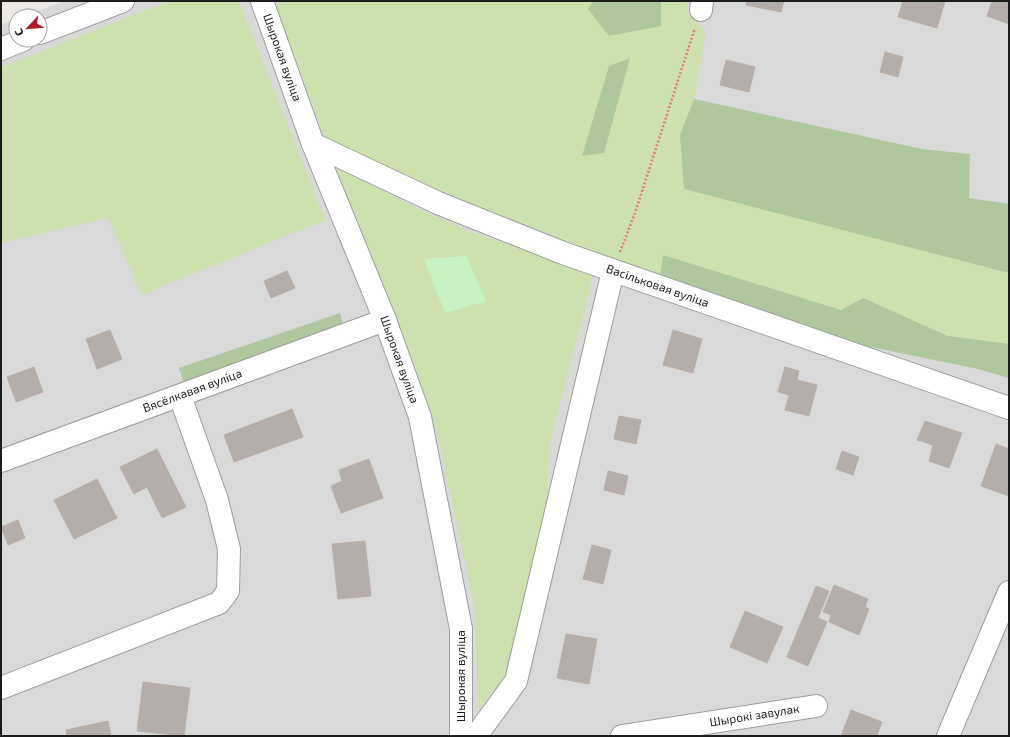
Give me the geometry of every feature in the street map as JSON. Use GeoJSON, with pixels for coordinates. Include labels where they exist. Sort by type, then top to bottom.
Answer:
{"type":"FeatureCollection","features":[{"type":"Feature","properties":{"kind":"street"},"geometry":{"type":"LineString","coordinates":[[48,31],[123,1]]}},
{"type":"Feature","properties":{"kind":"street","name":"Шырокая вуліца"},"geometry":{"type":"LineString","coordinates":[[262,1],[313,144],[385,320],[420,417],[461,629],[461,736]]}},
{"type":"Feature","properties":{"kind":"street","name":"Васільковая вуліца"},"geometry":{"type":"LineString","coordinates":[[313,144],[438,203],[563,253],[1009,408]]}},
{"type":"Feature","properties":{"kind":"street"},"geometry":{"type":"LineString","coordinates":[[476,736],[516,681],[613,271]]}},
{"type":"Feature","properties":{"kind":"street","name":"Вясёлкавая вуліца"},"geometry":{"type":"LineString","coordinates":[[1,461],[385,320]]}},
{"type":"Feature","properties":{"kind":"street"},"geometry":{"type":"LineString","coordinates":[[1,688],[219,603],[228,591],[229,549],[217,500],[180,396]]}},
{"type":"Feature","properties":{"kind":"street"},"geometry":{"type":"LineString","coordinates":[[948,736],[1009,592]]}},
{"type":"Feature","properties":{"kind":"street","name":"Шырокі завулак"},"geometry":{"type":"LineString","coordinates":[[622,736],[683,732],[816,706]]}},
{"type":"Feature","properties":{"kind":"path"},"geometry":{"type":"LineString","coordinates":[[613,271],[635,213],[702,6]]}},
{"type":"Feature","properties":{"kind":"shaded area"},"geometry":{"type":"Polygon","coordinates":[[[65,1],[1009,1],[1009,736],[1,736],[1,25],[8,22],[8,48],[48,48],[48,8],[46,8],[65,1]]]}},
{"type":"Feature","properties":{"kind":"green space"},"geometry":{"type":"Polygon","coordinates":[[[169,1],[239,1],[325,220],[141,295],[108,218],[1,243],[1,67],[169,1]]]}},
{"type":"Feature","properties":{"kind":"green space"},"geometry":{"type":"Polygon","coordinates":[[[274,1],[689,1],[687,12],[706,32],[694,99],[680,135],[684,189],[1009,273],[1009,344],[949,336],[863,298],[841,310],[663,255],[660,276],[481,209],[326,141],[274,1]]]}},
{"type":"Feature","properties":{"kind":"green space"},"geometry":{"type":"Polygon","coordinates":[[[593,1],[661,1],[661,26],[609,36],[588,9],[593,1]]]}},
{"type":"Feature","properties":{"kind":"green space"},"geometry":{"type":"Polygon","coordinates":[[[630,58],[604,153],[582,156],[609,66],[630,58]]]}},
{"type":"Feature","properties":{"kind":"green space"},"geometry":{"type":"Polygon","coordinates":[[[694,99],[922,149],[970,154],[969,198],[1009,204],[1009,273],[684,189],[680,135],[694,99]]]}},
{"type":"Feature","properties":{"kind":"green space"},"geometry":{"type":"Polygon","coordinates":[[[334,164],[409,204],[476,234],[594,272],[549,447],[546,511],[505,676],[478,710],[475,609],[437,433],[334,164]]]}},
{"type":"Feature","properties":{"kind":"green space"},"geometry":{"type":"Polygon","coordinates":[[[663,255],[841,310],[863,298],[948,336],[1009,344],[1009,378],[978,369],[861,345],[660,276],[663,255]]]}},
{"type":"Feature","properties":{"kind":"green space"},"geometry":{"type":"Polygon","coordinates":[[[466,256],[486,301],[445,313],[424,259],[466,256]]]}},
{"type":"Feature","properties":{"kind":"green space"},"geometry":{"type":"Polygon","coordinates":[[[340,313],[343,324],[185,386],[179,368],[340,313]]]}},
{"type":"Feature","properties":{"kind":"building"},"geometry":{"type":"Polygon","coordinates":[[[747,1],[784,1],[781,12],[746,5],[747,1]]]}},
{"type":"Feature","properties":{"kind":"building"},"geometry":{"type":"Polygon","coordinates":[[[903,1],[945,1],[937,28],[898,17],[903,1]]]}},
{"type":"Feature","properties":{"kind":"building"},"geometry":{"type":"Polygon","coordinates":[[[992,1],[1009,1],[1009,24],[987,16],[992,1]]]}},
{"type":"Feature","properties":{"kind":"building"},"geometry":{"type":"Polygon","coordinates":[[[885,52],[903,57],[898,77],[880,72],[885,52]]]}},
{"type":"Feature","properties":{"kind":"building"},"geometry":{"type":"Polygon","coordinates":[[[726,60],[755,67],[749,92],[720,85],[726,60]]]}},
{"type":"Feature","properties":{"kind":"building"},"geometry":{"type":"Polygon","coordinates":[[[287,271],[295,288],[271,298],[264,281],[287,271]]]}},
{"type":"Feature","properties":{"kind":"building"},"geometry":{"type":"Polygon","coordinates":[[[110,330],[122,359],[97,369],[86,339],[110,330]]]}},
{"type":"Feature","properties":{"kind":"building"},"geometry":{"type":"Polygon","coordinates":[[[673,330],[702,339],[693,373],[663,365],[673,330]]]}},
{"type":"Feature","properties":{"kind":"building"},"geometry":{"type":"Polygon","coordinates":[[[34,367],[43,392],[16,402],[7,377],[34,367]]]}},
{"type":"Feature","properties":{"kind":"building"},"geometry":{"type":"Polygon","coordinates":[[[785,367],[799,371],[797,380],[817,385],[809,416],[785,410],[789,395],[778,392],[785,367]]]}},
{"type":"Feature","properties":{"kind":"building"},"geometry":{"type":"Polygon","coordinates":[[[292,409],[303,437],[234,462],[224,435],[292,409]]]}},
{"type":"Feature","properties":{"kind":"building"},"geometry":{"type":"Polygon","coordinates":[[[619,416],[641,420],[636,444],[614,439],[619,416]]]}},
{"type":"Feature","properties":{"kind":"building"},"geometry":{"type":"Polygon","coordinates":[[[925,421],[962,433],[949,468],[929,461],[933,445],[917,440],[925,421]]]}},
{"type":"Feature","properties":{"kind":"building"},"geometry":{"type":"Polygon","coordinates":[[[996,444],[1009,449],[1009,496],[981,486],[996,444]]]}},
{"type":"Feature","properties":{"kind":"building"},"geometry":{"type":"Polygon","coordinates":[[[157,449],[186,507],[162,518],[147,487],[134,494],[120,467],[157,449]]]}},
{"type":"Feature","properties":{"kind":"building"},"geometry":{"type":"Polygon","coordinates":[[[842,451],[859,457],[853,475],[836,469],[842,451]]]}},
{"type":"Feature","properties":{"kind":"building"},"geometry":{"type":"Polygon","coordinates":[[[369,459],[383,498],[341,513],[331,486],[342,481],[339,470],[369,459]]]}},
{"type":"Feature","properties":{"kind":"building"},"geometry":{"type":"Polygon","coordinates":[[[608,471],[628,476],[624,495],[604,490],[608,471]]]}},
{"type":"Feature","properties":{"kind":"building"},"geometry":{"type":"Polygon","coordinates":[[[97,479],[117,518],[74,539],[54,500],[97,479]]]}},
{"type":"Feature","properties":{"kind":"building"},"geometry":{"type":"Polygon","coordinates":[[[18,520],[25,538],[8,545],[1,527],[18,520]]]}},
{"type":"Feature","properties":{"kind":"building"},"geometry":{"type":"Polygon","coordinates":[[[365,541],[371,596],[338,599],[332,544],[365,541]]]}},
{"type":"Feature","properties":{"kind":"building"},"geometry":{"type":"Polygon","coordinates":[[[592,545],[611,550],[603,584],[583,579],[592,545]]]}},
{"type":"Feature","properties":{"kind":"building"},"geometry":{"type":"Polygon","coordinates":[[[834,585],[868,599],[865,607],[869,609],[859,635],[829,622],[831,615],[823,612],[834,585]]]}},
{"type":"Feature","properties":{"kind":"building"},"geometry":{"type":"Polygon","coordinates":[[[816,586],[829,591],[818,618],[827,622],[808,666],[787,657],[816,586]]]}},
{"type":"Feature","properties":{"kind":"building"},"geometry":{"type":"Polygon","coordinates":[[[745,611],[783,627],[767,663],[730,647],[745,611]]]}},
{"type":"Feature","properties":{"kind":"building"},"geometry":{"type":"Polygon","coordinates":[[[566,634],[597,639],[589,684],[557,678],[566,634]]]}},
{"type":"Feature","properties":{"kind":"building"},"geometry":{"type":"Polygon","coordinates":[[[143,682],[190,688],[184,736],[137,731],[143,682]]]}},
{"type":"Feature","properties":{"kind":"building"},"geometry":{"type":"Polygon","coordinates":[[[851,710],[882,722],[877,736],[841,736],[851,710]]]}},
{"type":"Feature","properties":{"kind":"building"},"geometry":{"type":"Polygon","coordinates":[[[108,721],[111,736],[67,736],[66,730],[108,721]]]}}]}
